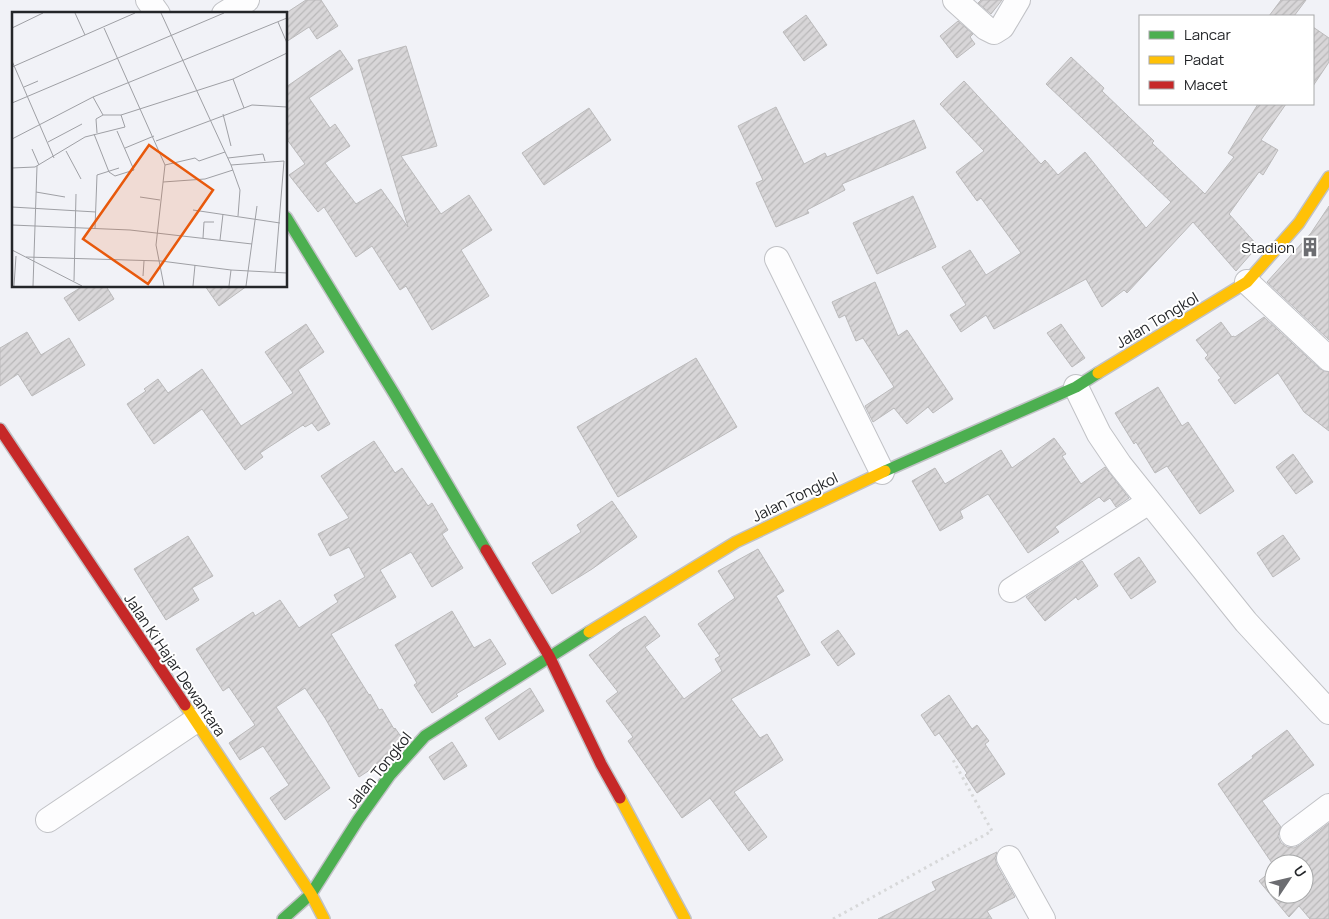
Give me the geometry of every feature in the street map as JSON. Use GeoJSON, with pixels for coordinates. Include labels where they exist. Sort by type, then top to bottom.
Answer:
{"type":"FeatureCollection","features":[{"type":"Feature","properties":{"kind":"street"},"geometry":{"type":"LineString","coordinates":[[148,0],[157,12]]}},
{"type":"Feature","properties":{"kind":"street"},"geometry":{"type":"LineString","coordinates":[[227,12],[247,0]]}},
{"type":"Feature","properties":{"kind":"street"},"geometry":{"type":"LineString","coordinates":[[955,0],[986,28],[994,32],[1002,27],[1018,0]]}},
{"type":"Feature","properties":{"kind":"street","name":"Jalan Tongkol"},"geometry":{"type":"LineString","coordinates":[[283,919],[311,894],[358,820],[390,776],[425,736],[549,656],[736,542],[882,472],[1076,387],[1247,282],[1299,223],[1329,177]]}},
{"type":"Feature","properties":{"kind":"street"},"geometry":{"type":"LineString","coordinates":[[288,220],[395,395],[549,656],[601,764],[685,919]]}},
{"type":"Feature","properties":{"kind":"street"},"geometry":{"type":"LineString","coordinates":[[777,259],[882,472]]}},
{"type":"Feature","properties":{"kind":"street"},"geometry":{"type":"LineString","coordinates":[[1247,282],[1329,358]]}},
{"type":"Feature","properties":{"kind":"street"},"geometry":{"type":"LineString","coordinates":[[1076,387],[1099,434],[1120,465],[1246,622],[1329,712]]}},
{"type":"Feature","properties":{"kind":"street","name":"Jalan Ki Hajar Dewantara"},"geometry":{"type":"LineString","coordinates":[[0,429],[311,894],[324,919]]}},
{"type":"Feature","properties":{"kind":"street"},"geometry":{"type":"LineString","coordinates":[[1011,590],[1149,502]]}},
{"type":"Feature","properties":{"kind":"street"},"geometry":{"type":"LineString","coordinates":[[48,820],[195,721]]}},
{"type":"Feature","properties":{"kind":"street"},"geometry":{"type":"LineString","coordinates":[[1292,834],[1329,806]]}},
{"type":"Feature","properties":{"kind":"street"},"geometry":{"type":"LineString","coordinates":[[1008,858],[1043,919]]}},
{"type":"Feature","properties":{"kind":"path"},"geometry":{"type":"LineString","coordinates":[[833,919],[992,831],[952,758]]}},
{"type":"Feature","properties":{"kind":"building"},"geometry":{"type":"Polygon","coordinates":[[[306,0],[321,0],[338,26],[317,39],[309,27],[288,41],[288,12],[306,0]]]}},
{"type":"Feature","properties":{"kind":"building"},"geometry":{"type":"Polygon","coordinates":[[[981,0],[1002,0],[991,14],[978,3],[981,0]]]}},
{"type":"Feature","properties":{"kind":"building"},"geometry":{"type":"Polygon","coordinates":[[[1281,0],[1306,0],[1295,15],[1270,15],[1281,0]]]}},
{"type":"Feature","properties":{"kind":"building"},"geometry":{"type":"Polygon","coordinates":[[[806,15],[827,45],[804,61],[783,32],[806,15]]]}},
{"type":"Feature","properties":{"kind":"building"},"geometry":{"type":"Polygon","coordinates":[[[958,21],[973,34],[970,37],[975,44],[957,58],[940,36],[958,21]]]}},
{"type":"Feature","properties":{"kind":"building"},"geometry":{"type":"Polygon","coordinates":[[[1314,28],[1329,38],[1329,62],[1314,84],[1314,28]]]}},
{"type":"Feature","properties":{"kind":"building"},"geometry":{"type":"Polygon","coordinates":[[[406,46],[437,146],[401,156],[441,214],[469,195],[492,230],[461,250],[489,296],[432,330],[406,286],[400,290],[372,246],[356,257],[324,207],[318,212],[289,175],[305,164],[288,141],[288,86],[340,50],[353,69],[309,98],[330,128],[335,124],[350,146],[325,163],[356,204],[381,189],[408,227],[358,60],[406,46]]]}},
{"type":"Feature","properties":{"kind":"building"},"geometry":{"type":"Polygon","coordinates":[[[1071,57],[1104,88],[1102,91],[1154,141],[1152,143],[1205,194],[1234,157],[1228,153],[1257,105],[1285,105],[1261,140],[1278,150],[1263,175],[1259,172],[1229,214],[1258,246],[1236,271],[1193,222],[1127,293],[1124,290],[1102,307],[1086,279],[994,329],[986,315],[961,332],[950,315],[966,305],[942,267],[970,250],[986,275],[1021,253],[981,198],[977,201],[956,172],[984,151],[940,104],[964,81],[1041,164],[1045,160],[1058,175],[1085,152],[1146,228],[1171,202],[1046,84],[1071,57]]]}},
{"type":"Feature","properties":{"kind":"building"},"geometry":{"type":"Polygon","coordinates":[[[776,107],[804,164],[825,153],[827,157],[914,120],[926,148],[842,184],[845,190],[807,210],[809,213],[776,227],[756,183],[763,180],[738,126],[776,107]]]}},
{"type":"Feature","properties":{"kind":"building"},"geometry":{"type":"Polygon","coordinates":[[[589,108],[611,140],[544,185],[522,153],[589,108]]]}},
{"type":"Feature","properties":{"kind":"building"},"geometry":{"type":"Polygon","coordinates":[[[913,196],[936,247],[877,274],[853,223],[913,196]]]}},
{"type":"Feature","properties":{"kind":"building","name":"Stadion"},"geometry":{"type":"Polygon","coordinates":[[[1329,206],[1329,340],[1267,282],[1311,233],[1329,206]]]}},
{"type":"Feature","properties":{"kind":"building"},"geometry":{"type":"Polygon","coordinates":[[[875,282],[898,336],[907,330],[953,399],[933,413],[928,407],[907,424],[894,408],[873,422],[865,406],[894,387],[863,338],[856,341],[845,315],[839,318],[832,302],[875,282]]]}},
{"type":"Feature","properties":{"kind":"building"},"geometry":{"type":"Polygon","coordinates":[[[80,288],[107,288],[114,299],[79,321],[64,298],[80,288]]]}},
{"type":"Feature","properties":{"kind":"building"},"geometry":{"type":"Polygon","coordinates":[[[206,288],[244,288],[219,306],[206,288]]]}},
{"type":"Feature","properties":{"kind":"building"},"geometry":{"type":"Polygon","coordinates":[[[1264,317],[1320,369],[1329,372],[1329,431],[1304,412],[1278,373],[1235,404],[1218,380],[1221,378],[1205,358],[1208,355],[1196,340],[1221,322],[1232,337],[1235,337],[1264,317]]]}},
{"type":"Feature","properties":{"kind":"building"},"geometry":{"type":"Polygon","coordinates":[[[306,324],[324,352],[298,370],[330,424],[318,431],[312,423],[305,427],[303,425],[260,453],[263,457],[245,470],[202,409],[154,444],[127,404],[146,391],[144,389],[158,379],[168,393],[202,369],[241,426],[293,393],[265,352],[306,324]]]}},
{"type":"Feature","properties":{"kind":"building"},"geometry":{"type":"Polygon","coordinates":[[[1061,324],[1085,358],[1072,367],[1047,333],[1061,324]]]}},
{"type":"Feature","properties":{"kind":"building"},"geometry":{"type":"Polygon","coordinates":[[[27,332],[41,355],[69,338],[85,365],[32,396],[18,374],[0,386],[0,348],[27,332]]]}},
{"type":"Feature","properties":{"kind":"building"},"geometry":{"type":"Polygon","coordinates":[[[696,358],[737,427],[618,497],[577,427],[696,358]]]}},
{"type":"Feature","properties":{"kind":"building"},"geometry":{"type":"Polygon","coordinates":[[[1158,387],[1182,426],[1188,422],[1234,491],[1200,514],[1167,466],[1155,473],[1115,413],[1158,387]]]}},
{"type":"Feature","properties":{"kind":"building"},"geometry":{"type":"Polygon","coordinates":[[[1054,438],[1066,454],[1062,456],[1081,484],[1105,467],[1129,498],[1116,507],[1110,498],[1104,502],[1099,497],[1055,527],[1059,532],[1028,553],[988,494],[960,511],[963,518],[940,531],[912,481],[935,468],[945,484],[1001,450],[1012,468],[1054,438]]]}},
{"type":"Feature","properties":{"kind":"building"},"geometry":{"type":"Polygon","coordinates":[[[374,441],[395,473],[402,468],[428,506],[432,503],[448,530],[442,534],[463,568],[432,587],[411,552],[380,570],[396,597],[331,634],[379,710],[382,709],[402,738],[379,764],[359,777],[325,718],[305,688],[276,707],[330,788],[285,820],[270,798],[289,785],[263,746],[240,760],[229,743],[255,725],[229,687],[223,691],[196,649],[253,612],[255,616],[280,600],[299,628],[338,602],[334,595],[365,577],[349,547],[330,556],[318,534],[349,518],[321,476],[374,441]]]}},
{"type":"Feature","properties":{"kind":"building"},"geometry":{"type":"Polygon","coordinates":[[[1293,454],[1313,482],[1296,494],[1276,467],[1293,454]]]}},
{"type":"Feature","properties":{"kind":"building"},"geometry":{"type":"Polygon","coordinates":[[[612,501],[637,537],[592,569],[552,594],[532,563],[581,532],[577,525],[612,501]]]}},
{"type":"Feature","properties":{"kind":"building"},"geometry":{"type":"Polygon","coordinates":[[[1283,535],[1300,559],[1273,577],[1257,553],[1283,535]]]}},
{"type":"Feature","properties":{"kind":"building"},"geometry":{"type":"Polygon","coordinates":[[[188,536],[213,576],[192,588],[199,600],[166,620],[134,569],[188,536]]]}},
{"type":"Feature","properties":{"kind":"building"},"geometry":{"type":"Polygon","coordinates":[[[758,549],[784,591],[776,596],[810,655],[731,699],[760,738],[767,734],[783,760],[734,792],[767,837],[749,851],[710,798],[682,818],[628,741],[633,737],[606,701],[618,692],[589,655],[623,629],[645,616],[660,636],[645,647],[684,699],[722,671],[715,659],[720,656],[698,624],[735,598],[718,571],[758,549]]]}},
{"type":"Feature","properties":{"kind":"building"},"geometry":{"type":"Polygon","coordinates":[[[1139,557],[1156,582],[1131,599],[1114,574],[1139,557]]]}},
{"type":"Feature","properties":{"kind":"building"},"geometry":{"type":"Polygon","coordinates":[[[1082,561],[1098,586],[1078,600],[1076,597],[1045,621],[1026,597],[1082,561]]]}},
{"type":"Feature","properties":{"kind":"building"},"geometry":{"type":"Polygon","coordinates":[[[452,611],[474,648],[490,639],[506,664],[456,694],[458,696],[432,713],[414,685],[417,683],[395,645],[452,611]]]}},
{"type":"Feature","properties":{"kind":"building"},"geometry":{"type":"Polygon","coordinates":[[[838,630],[855,654],[838,666],[821,642],[838,630]]]}},
{"type":"Feature","properties":{"kind":"building"},"geometry":{"type":"Polygon","coordinates":[[[530,688],[544,711],[499,740],[485,718],[530,688]]]}},
{"type":"Feature","properties":{"kind":"building"},"geometry":{"type":"Polygon","coordinates":[[[949,695],[972,729],[977,725],[989,741],[985,744],[1005,774],[977,793],[965,775],[967,773],[939,733],[935,736],[921,715],[949,695]]]}},
{"type":"Feature","properties":{"kind":"building"},"geometry":{"type":"Polygon","coordinates":[[[1287,730],[1314,765],[1262,801],[1281,827],[1278,836],[1281,843],[1287,847],[1294,848],[1300,845],[1329,823],[1329,919],[1310,919],[1299,906],[1289,917],[1278,904],[1314,904],[1314,854],[1266,854],[1218,784],[1253,758],[1252,756],[1287,730]]]}},
{"type":"Feature","properties":{"kind":"building"},"geometry":{"type":"Polygon","coordinates":[[[452,742],[467,766],[444,780],[429,757],[452,742]]]}},
{"type":"Feature","properties":{"kind":"building"},"geometry":{"type":"Polygon","coordinates":[[[997,852],[995,858],[997,865],[1015,897],[987,911],[992,919],[878,919],[936,890],[932,882],[997,852]]]}},
{"type":"Feature","properties":{"kind":"building"},"geometry":{"type":"Polygon","coordinates":[[[1264,877],[1264,887],[1259,881],[1264,877]]]}},
{"type":"Feature","properties":{"kind":"traffic: fast"},"geometry":{"type":"LineString","coordinates":[[288,220],[395,395],[486,550]]}},
{"type":"Feature","properties":{"kind":"traffic: fast"},"geometry":{"type":"LineString","coordinates":[[885,471],[1076,387],[1098,373]]}},
{"type":"Feature","properties":{"kind":"traffic: fast"},"geometry":{"type":"LineString","coordinates":[[283,919],[311,894],[358,820],[390,775],[425,736],[589,632]]}},
{"type":"Feature","properties":{"kind":"traffic: slow"},"geometry":{"type":"LineString","coordinates":[[1098,373],[1247,282],[1299,223],[1329,177]]}},
{"type":"Feature","properties":{"kind":"traffic: slow"},"geometry":{"type":"LineString","coordinates":[[589,632],[736,542],[885,471]]}},
{"type":"Feature","properties":{"kind":"traffic: slow"},"geometry":{"type":"LineString","coordinates":[[185,705],[311,894],[324,919]]}},
{"type":"Feature","properties":{"kind":"traffic: slow"},"geometry":{"type":"LineString","coordinates":[[620,798],[685,919]]}},
{"type":"Feature","properties":{"kind":"traffic: jam"},"geometry":{"type":"LineString","coordinates":[[0,429],[185,705]]}},
{"type":"Feature","properties":{"kind":"traffic: jam"},"geometry":{"type":"LineString","coordinates":[[486,550],[549,656],[601,764],[620,798]]}},
{"type":"Feature","properties":{"kind":"place","name":"Stadion"},"geometry":{"type":"Point","coordinates":[1310,247]}}]}
